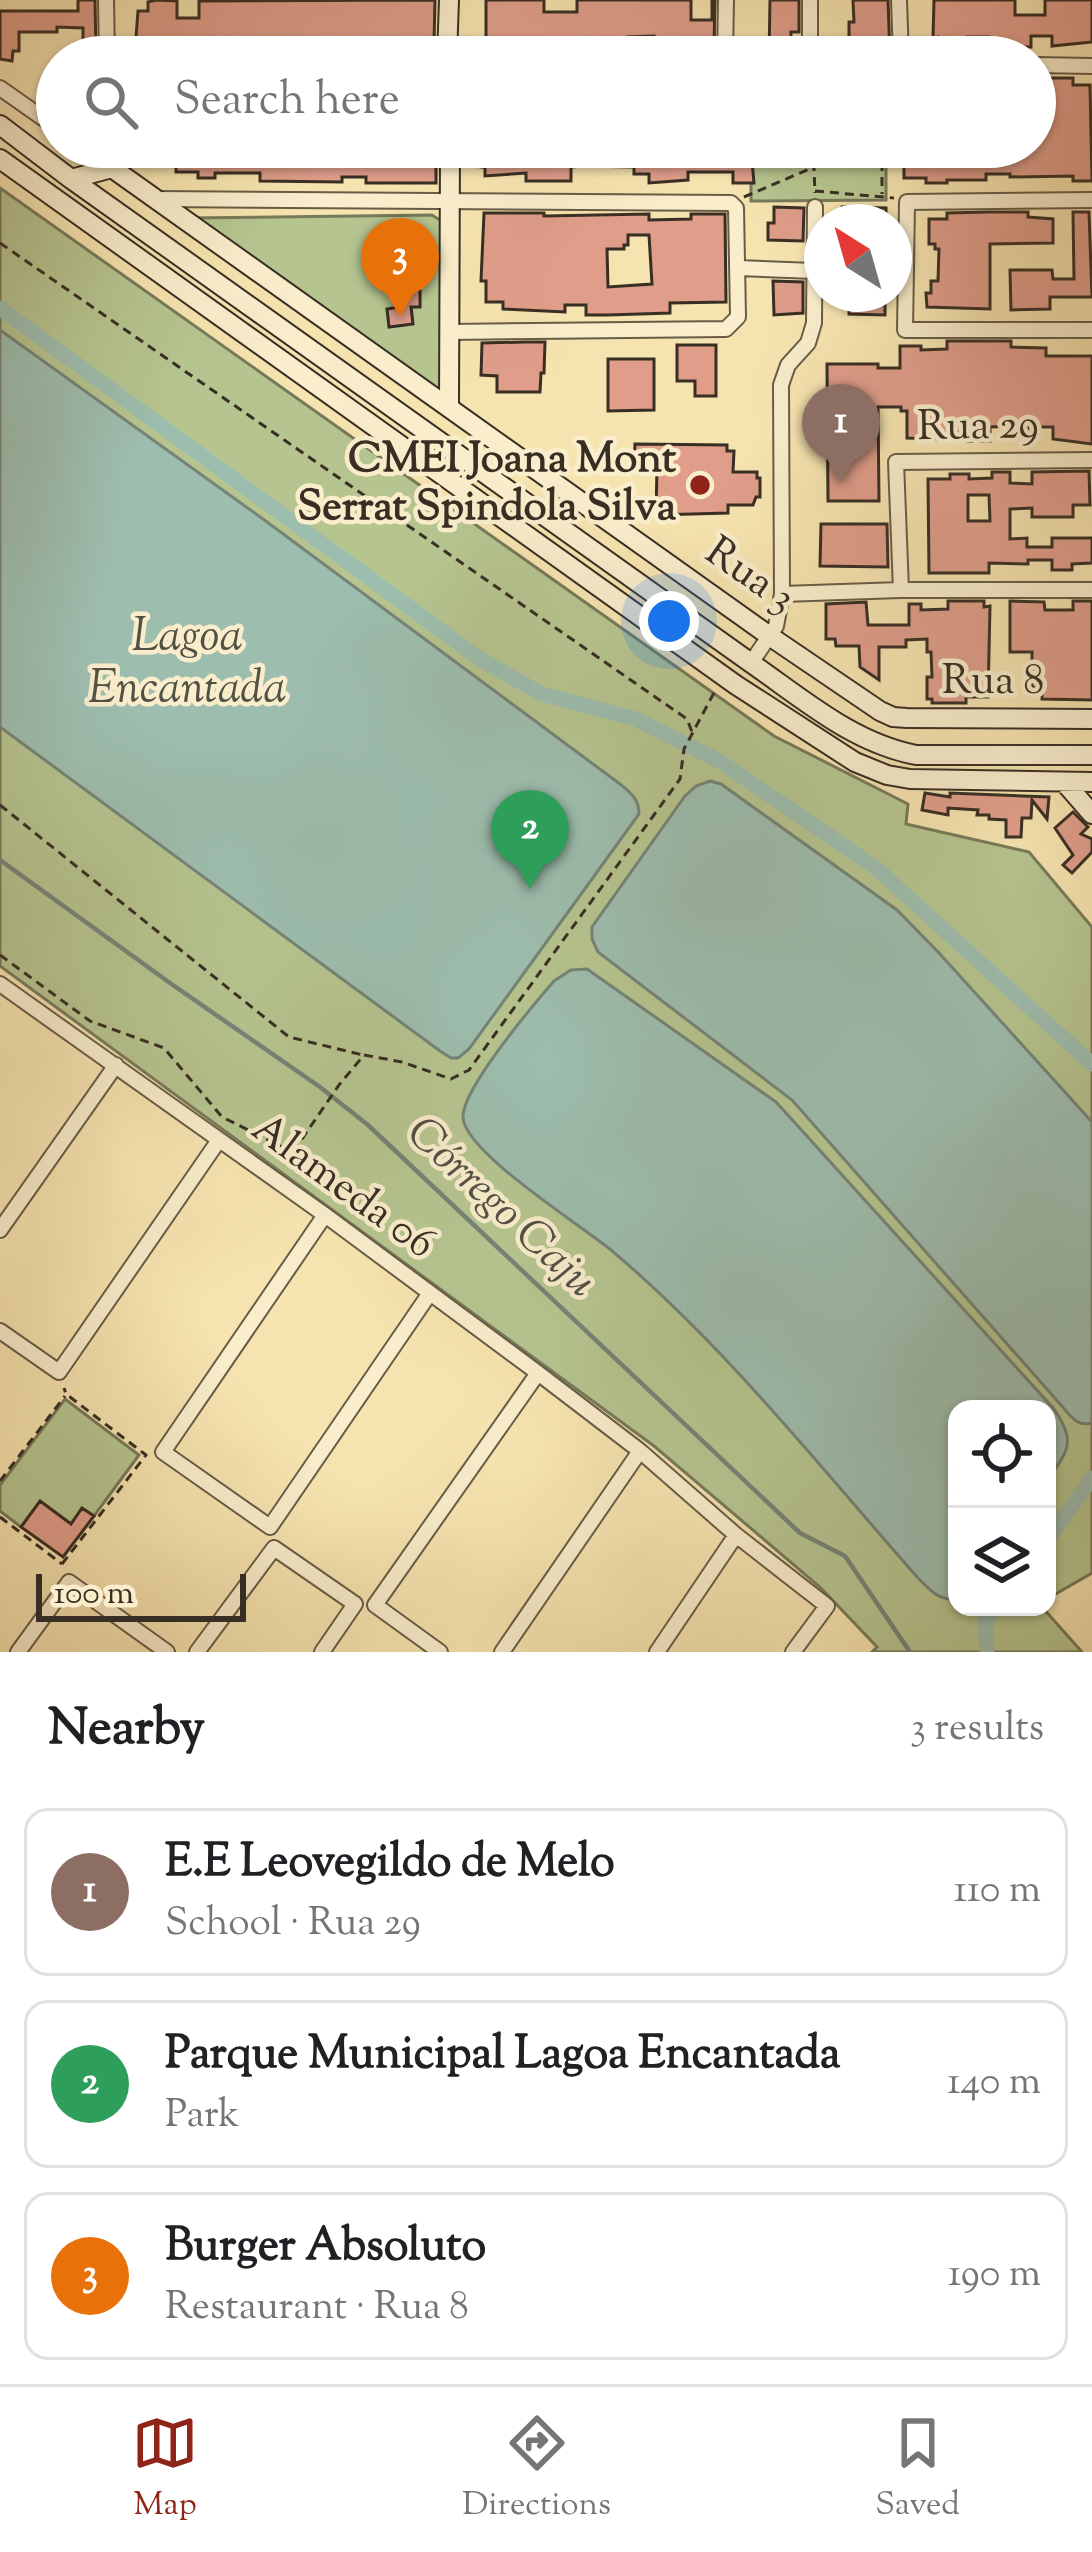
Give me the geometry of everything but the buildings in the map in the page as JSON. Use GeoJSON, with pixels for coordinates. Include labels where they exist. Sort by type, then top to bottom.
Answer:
{"type":"FeatureCollection","features":[{"type":"Feature","properties":{"kind":"main road"},"geometry":{"type":"LineString","coordinates":[[447,36],[448,0]]}},
{"type":"Feature","properties":{"kind":"main road"},"geometry":{"type":"LineString","coordinates":[[0,125],[36,152]]}},
{"type":"Feature","properties":{"kind":"main road"},"geometry":{"type":"LineString","coordinates":[[0,159],[729,680],[855,762],[887,776],[910,779],[1092,782]]}},
{"type":"Feature","properties":{"kind":"main road"},"geometry":{"type":"LineString","coordinates":[[57,168],[858,736],[889,750],[933,756],[1092,754]]}},
{"type":"Feature","properties":{"kind":"main road"},"geometry":{"type":"LineString","coordinates":[[71,179],[112,168],[449,407]]}},
{"type":"Feature","properties":{"kind":"main road"},"geometry":{"type":"LineString","coordinates":[[449,407],[451,168]]}},
{"type":"Feature","properties":{"kind":"main road","name":"Rua 3"},"geometry":{"type":"LineString","coordinates":[[449,407],[771,637],[893,717]]}},
{"type":"Feature","properties":{"kind":"main road"},"geometry":{"type":"LineString","coordinates":[[729,680],[751,663]]}},
{"type":"Feature","properties":{"kind":"main road","name":"Rua 8"},"geometry":{"type":"LineString","coordinates":[[893,717],[1092,719]]}},
{"type":"Feature","properties":{"kind":"main road"},"geometry":{"type":"LineString","coordinates":[[1065,783],[1092,814]]}},
{"type":"Feature","properties":{"kind":"street"},"geometry":{"type":"LineString","coordinates":[[106,0],[107,36]]}},
{"type":"Feature","properties":{"kind":"street"},"geometry":{"type":"LineString","coordinates":[[725,36],[726,0]]}},
{"type":"Feature","properties":{"kind":"street"},"geometry":{"type":"LineString","coordinates":[[810,0],[810,36]]}},
{"type":"Feature","properties":{"kind":"street"},"geometry":{"type":"LineString","coordinates":[[899,0],[900,36]]}},
{"type":"Feature","properties":{"kind":"street"},"geometry":{"type":"LineString","coordinates":[[1056,65],[1092,66]]}},
{"type":"Feature","properties":{"kind":"street"},"geometry":{"type":"LineString","coordinates":[[0,88],[36,113]]}},
{"type":"Feature","properties":{"kind":"street"},"geometry":{"type":"LineString","coordinates":[[815,199],[815,204]]}},
{"type":"Feature","properties":{"kind":"street"},"geometry":{"type":"LineString","coordinates":[[156,200],[731,202],[739,215],[738,317],[726,329],[449,332]]}},
{"type":"Feature","properties":{"kind":"street"},"geometry":{"type":"LineString","coordinates":[[1092,200],[908,202],[905,330],[1092,330]]}},
{"type":"Feature","properties":{"kind":"street"},"geometry":{"type":"LineString","coordinates":[[739,268],[804,271]]}},
{"type":"Feature","properties":{"kind":"street"},"geometry":{"type":"LineString","coordinates":[[751,663],[776,626],[782,594],[781,385],[788,365],[812,334],[813,312]]}},
{"type":"Feature","properties":{"kind":"street","name":"Rua 29"},"geometry":{"type":"LineString","coordinates":[[901,590],[896,462],[1092,460]]}},
{"type":"Feature","properties":{"kind":"street"},"geometry":{"type":"LineString","coordinates":[[782,594],[1092,590]]}},
{"type":"Feature","properties":{"kind":"street"},"geometry":{"type":"LineString","coordinates":[[0,1009],[6,988]]}},
{"type":"Feature","properties":{"kind":"street","name":"Alameda 06"},"geometry":{"type":"LineString","coordinates":[[6,988],[538,1372],[827,1606],[794,1652]]}},
{"type":"Feature","properties":{"kind":"street"},"geometry":{"type":"LineString","coordinates":[[0,1230],[116,1065]]}},
{"type":"Feature","properties":{"kind":"street"},"geometry":{"type":"LineString","coordinates":[[0,1331],[59,1372],[219,1139]]}},
{"type":"Feature","properties":{"kind":"street"},"geometry":{"type":"LineString","coordinates":[[325,1215],[163,1452],[270,1527],[430,1293]]}},
{"type":"Feature","properties":{"kind":"street"},"geometry":{"type":"LineString","coordinates":[[440,1652],[375,1605],[538,1372]]}},
{"type":"Feature","properties":{"kind":"street"},"geometry":{"type":"LineString","coordinates":[[502,1652],[640,1451]]}},
{"type":"Feature","properties":{"kind":"street"},"geometry":{"type":"LineString","coordinates":[[657,1652],[736,1535]]}},
{"type":"Feature","properties":{"kind":"street"},"geometry":{"type":"LineString","coordinates":[[197,1652],[274,1548],[355,1604],[322,1652]]}},
{"type":"Feature","properties":{"kind":"street"},"geometry":{"type":"LineString","coordinates":[[18,1652],[69,1582],[167,1652]]}},
{"type":"Feature","properties":{"kind":"path"},"geometry":{"type":"LineString","coordinates":[[731,202],[809,168]]}},
{"type":"Feature","properties":{"kind":"path"},"geometry":{"type":"LineString","coordinates":[[814,168],[815,199],[882,195],[908,202]]}},
{"type":"Feature","properties":{"kind":"path"},"geometry":{"type":"LineString","coordinates":[[882,168],[882,195]]}},
{"type":"Feature","properties":{"kind":"path"},"geometry":{"type":"LineString","coordinates":[[0,243],[687,718],[692,734]]}},
{"type":"Feature","properties":{"kind":"path"},"geometry":{"type":"LineString","coordinates":[[0,805],[290,1037],[402,1062],[451,1079],[470,1070],[680,779],[684,749],[729,680]]}},
{"type":"Feature","properties":{"kind":"path"},"geometry":{"type":"LineString","coordinates":[[0,955],[90,1021],[164,1048],[222,1117],[293,1152],[364,1055]]}},
{"type":"Feature","properties":{"kind":"path"},"geometry":{"type":"LineString","coordinates":[[263,1171],[281,1146]]}},
{"type":"Feature","properties":{"kind":"path"},"geometry":{"type":"LineString","coordinates":[[0,1481],[66,1394],[146,1455],[62,1564],[0,1516]]}},
{"type":"Feature","properties":{"kind":"green space"},"geometry":{"type":"Polygon","coordinates":[[[751,168],[886,168],[886,200],[751,201],[751,168]]]}},
{"type":"Feature","properties":{"kind":"green space"},"geometry":{"type":"Polygon","coordinates":[[[0,188],[774,736],[908,804],[906,824],[1029,852],[1092,927],[1092,1573],[1056,1594],[1056,1400],[948,1400],[948,1616],[1050,1616],[1082,1652],[872,1652],[877,1647],[821,1588],[654,1446],[0,966],[0,188]]]}},
{"type":"Feature","properties":{"kind":"green space"},"geometry":{"type":"Polygon","coordinates":[[[432,215],[443,222],[443,393],[191,218],[432,215]]]}},
{"type":"Feature","properties":{"kind":"green space"},"geometry":{"type":"Polygon","coordinates":[[[65,1399],[139,1455],[94,1516],[82,1508],[71,1524],[40,1501],[21,1527],[0,1511],[0,1485],[65,1399]]]}},
{"type":"Feature","properties":{"kind":"water","name":"Lagoa Encantada"},"geometry":{"type":"Polygon","coordinates":[[[0,330],[263,519],[636,800],[639,814],[458,1058],[440,1051],[0,727],[0,330]]]}},
{"type":"Feature","properties":{"kind":"water"},"geometry":{"type":"Polygon","coordinates":[[[710,781],[721,784],[897,910],[1092,1122],[1092,1423],[1070,1416],[792,1100],[598,952],[592,927],[696,786],[710,781]]]}},
{"type":"Feature","properties":{"kind":"water"},"geometry":{"type":"Polygon","coordinates":[[[587,969],[776,1102],[1046,1400],[948,1400],[948,1599],[918,1578],[770,1408],[653,1287],[502,1168],[468,1132],[463,1117],[474,1087],[554,981],[571,970],[587,969]]]}},
{"type":"Feature","properties":{"kind":"water"},"geometry":{"type":"Polygon","coordinates":[[[1056,1412],[1067,1438],[1056,1467],[1056,1412]]]}},
{"type":"Feature","properties":{"kind":"waterway"},"geometry":{"type":"LineString","coordinates":[[0,308],[480,659],[542,694],[636,719],[721,762],[876,868],[1092,1064]]}},
{"type":"Feature","properties":{"kind":"waterway","name":"Córrego Caju"},"geometry":{"type":"LineString","coordinates":[[0,860],[368,1125],[800,1533],[845,1556],[910,1652]]}},
{"type":"Feature","properties":{"kind":"waterway"},"geometry":{"type":"LineString","coordinates":[[1056,1528],[1092,1478]]}},
{"type":"Feature","properties":{"kind":"waterway"},"geometry":{"type":"LineString","coordinates":[[987,1652],[985,1621],[989,1616]]}},
{"type":"Feature","properties":{"kind":"place","name":"Burger Absoluto"},"geometry":{"type":"Point","coordinates":[400,317]}},
{"type":"Feature","properties":{"kind":"place","name":"E.E Leovegildo de Melo"},"geometry":{"type":"Point","coordinates":[841,483]}},
{"type":"Feature","properties":{"kind":"place","name":"CMEI Joana Mont Serrat Spindola Silva"},"geometry":{"type":"Point","coordinates":[700,485]}},
{"type":"Feature","properties":{"kind":"place","name":"Parque Municipal Lagoa Encantada"},"geometry":{"type":"Point","coordinates":[530,889]}}]}
